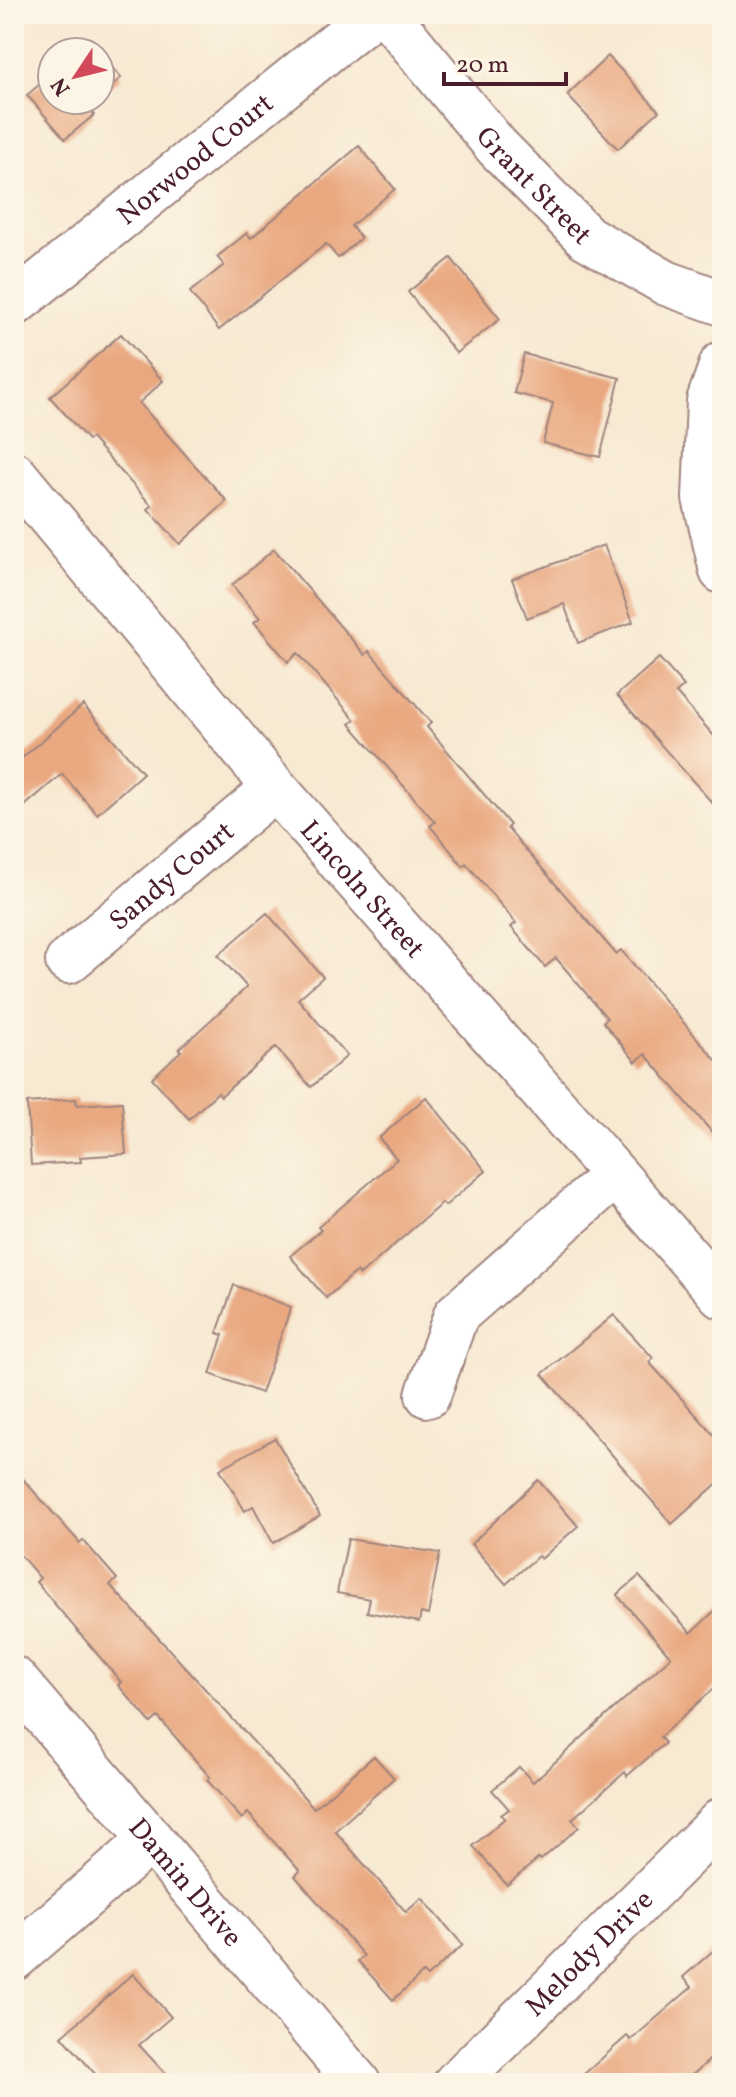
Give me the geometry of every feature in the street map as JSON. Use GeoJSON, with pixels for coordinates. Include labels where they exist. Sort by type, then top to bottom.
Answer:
{"type":"FeatureCollection","features":[{"type":"Feature","properties":{"kind":"street","name":"Norwood Court"},"geometry":{"type":"LineString","coordinates":[[14,304],[373,14]]}},
{"type":"Feature","properties":{"kind":"street","name":"Grant Street"},"geometry":{"type":"LineString","coordinates":[[387,14],[497,147],[586,237],[666,283],[722,303]]}},
{"type":"Feature","properties":{"kind":"street"},"geometry":{"type":"LineString","coordinates":[[722,364],[709,401],[705,498],[722,571]]}},
{"type":"Feature","properties":{"kind":"street","name":"Lincoln Street"},"geometry":{"type":"LineString","coordinates":[[14,474],[275,788],[722,1296]]}},
{"type":"Feature","properties":{"kind":"street","name":"Sandy Court"},"geometry":{"type":"LineString","coordinates":[[68,961],[275,788]]}},
{"type":"Feature","properties":{"kind":"street"},"geometry":{"type":"LineString","coordinates":[[428,1395],[456,1315],[614,1176]]}},
{"type":"Feature","properties":{"kind":"street","name":"Damin Drive"},"geometry":{"type":"LineString","coordinates":[[14,1679],[358,2083]]}},
{"type":"Feature","properties":{"kind":"street","name":"Melody Drive"},"geometry":{"type":"LineString","coordinates":[[456,2083],[722,1820]]}},
{"type":"Feature","properties":{"kind":"street"},"geometry":{"type":"LineString","coordinates":[[14,1958],[151,1840]]}},
{"type":"Feature","properties":{"kind":"building"},"geometry":{"type":"Polygon","coordinates":[[[608,56],[659,111],[618,149],[567,95],[608,56]]]}},
{"type":"Feature","properties":{"kind":"building"},"geometry":{"type":"Polygon","coordinates":[[[36,87],[36,105],[27,95],[36,87]]]}},
{"type":"Feature","properties":{"kind":"building"},"geometry":{"type":"Polygon","coordinates":[[[45,116],[93,116],[65,139],[45,116]]]}},
{"type":"Feature","properties":{"kind":"building"},"geometry":{"type":"Polygon","coordinates":[[[359,146],[395,189],[351,226],[361,238],[338,258],[326,244],[219,330],[190,292],[224,265],[217,257],[247,233],[251,238],[359,146]]]}},
{"type":"Feature","properties":{"kind":"building"},"geometry":{"type":"Polygon","coordinates":[[[451,258],[500,319],[456,353],[408,292],[451,258]]]}},
{"type":"Feature","properties":{"kind":"building"},"geometry":{"type":"Polygon","coordinates":[[[121,334],[163,381],[139,403],[227,501],[180,544],[148,509],[152,506],[50,397],[121,334]]]}},
{"type":"Feature","properties":{"kind":"building"},"geometry":{"type":"Polygon","coordinates":[[[524,354],[620,378],[600,457],[543,443],[553,403],[514,393],[524,354]]]}},
{"type":"Feature","properties":{"kind":"building"},"geometry":{"type":"Polygon","coordinates":[[[604,545],[633,622],[578,643],[564,604],[527,618],[512,579],[604,545]]]}},
{"type":"Feature","properties":{"kind":"building"},"geometry":{"type":"Polygon","coordinates":[[[274,549],[365,655],[369,651],[431,723],[427,727],[510,825],[507,828],[616,954],[621,950],[722,1067],[722,1144],[645,1054],[636,1062],[603,1022],[607,1018],[556,958],[545,967],[511,927],[516,923],[430,826],[435,822],[350,724],[355,720],[298,653],[288,662],[254,622],[260,618],[232,585],[274,549]]]}},
{"type":"Feature","properties":{"kind":"building"},"geometry":{"type":"Polygon","coordinates":[[[659,658],[684,686],[676,693],[722,745],[722,814],[617,695],[659,658]]]}},
{"type":"Feature","properties":{"kind":"building"},"geometry":{"type":"Polygon","coordinates":[[[83,705],[143,773],[97,814],[62,774],[14,815],[14,765],[83,705]]]}},
{"type":"Feature","properties":{"kind":"building"},"geometry":{"type":"Polygon","coordinates":[[[267,913],[323,977],[298,999],[347,1056],[311,1087],[276,1047],[221,1096],[218,1092],[189,1119],[152,1078],[247,987],[218,955],[267,913]]]}},
{"type":"Feature","properties":{"kind":"building"},"geometry":{"type":"Polygon","coordinates":[[[426,1097],[486,1171],[445,1206],[442,1203],[360,1275],[357,1271],[326,1298],[290,1256],[321,1230],[318,1227],[397,1159],[379,1138],[426,1097]]]}},
{"type":"Feature","properties":{"kind":"building"},"geometry":{"type":"Polygon","coordinates":[[[76,1099],[77,1105],[122,1102],[126,1154],[80,1157],[81,1162],[31,1165],[27,1103],[76,1099]]]}},
{"type":"Feature","properties":{"kind":"building"},"geometry":{"type":"Polygon","coordinates":[[[234,1285],[291,1307],[261,1393],[210,1374],[223,1335],[217,1333],[234,1285]]]}},
{"type":"Feature","properties":{"kind":"building"},"geometry":{"type":"Polygon","coordinates":[[[614,1315],[653,1358],[649,1362],[722,1444],[722,1479],[672,1524],[542,1374],[614,1315]]]}},
{"type":"Feature","properties":{"kind":"building"},"geometry":{"type":"Polygon","coordinates":[[[275,1438],[320,1516],[273,1543],[253,1506],[245,1511],[220,1469],[275,1438]]]}},
{"type":"Feature","properties":{"kind":"building"},"geometry":{"type":"Polygon","coordinates":[[[14,1469],[80,1543],[83,1540],[117,1579],[110,1585],[314,1808],[374,1756],[394,1778],[335,1831],[406,1912],[422,1898],[463,1945],[427,1977],[423,1973],[393,2000],[358,1961],[364,1956],[295,1876],[300,1871],[248,1813],[242,1819],[158,1717],[151,1723],[118,1685],[121,1682],[36,1582],[40,1578],[14,1548],[14,1469]]]}},
{"type":"Feature","properties":{"kind":"building"},"geometry":{"type":"Polygon","coordinates":[[[538,1480],[578,1526],[541,1559],[538,1556],[506,1584],[471,1544],[538,1480]]]}},
{"type":"Feature","properties":{"kind":"building"},"geometry":{"type":"Polygon","coordinates":[[[348,1539],[440,1553],[428,1615],[421,1613],[419,1622],[367,1612],[370,1599],[337,1593],[348,1539]]]}},
{"type":"Feature","properties":{"kind":"building"},"geometry":{"type":"Polygon","coordinates":[[[639,1576],[691,1633],[722,1604],[722,1681],[660,1737],[665,1743],[627,1776],[625,1772],[572,1819],[579,1827],[507,1885],[473,1846],[505,1818],[501,1815],[509,1809],[492,1790],[519,1767],[533,1782],[671,1657],[617,1595],[639,1576]]]}},
{"type":"Feature","properties":{"kind":"building"},"geometry":{"type":"Polygon","coordinates":[[[722,1943],[722,2049],[683,2083],[574,2083],[627,2036],[631,2040],[692,1987],[683,1977],[722,1943]]]}},
{"type":"Feature","properties":{"kind":"building"},"geometry":{"type":"Polygon","coordinates":[[[133,1974],[171,2017],[139,2045],[174,2083],[103,2083],[62,2036],[133,1974]]]}}]}
